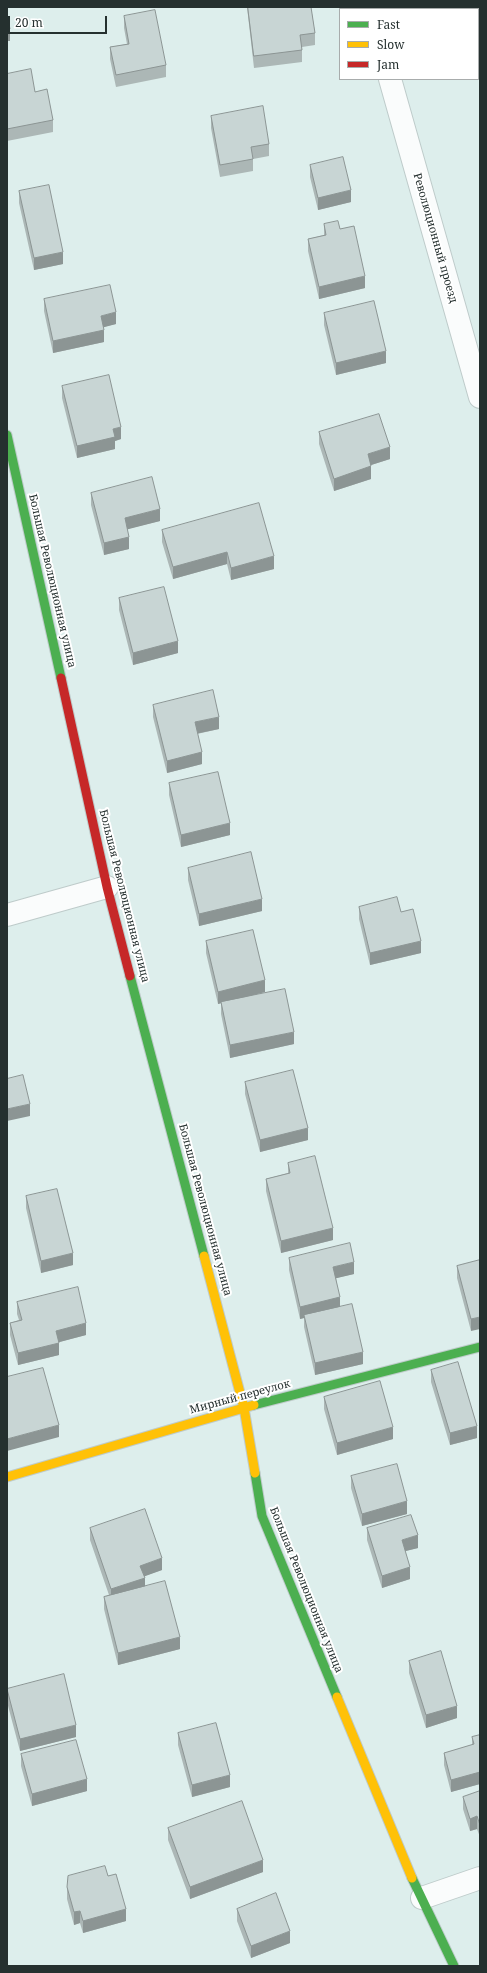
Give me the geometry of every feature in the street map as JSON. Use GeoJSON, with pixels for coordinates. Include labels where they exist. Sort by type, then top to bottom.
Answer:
{"type":"FeatureCollection","features":[{"type":"Feature","properties":{"kind":"street","name":"Революционный проезд"},"geometry":{"type":"LineString","coordinates":[[390,80],[480,397]]}},
{"type":"Feature","properties":{"kind":"street","name":"Большая Революционная улица"},"geometry":{"type":"LineString","coordinates":[[7,435],[107,887],[244,1408],[262,1516],[422,1898],[454,1966]]}},
{"type":"Feature","properties":{"kind":"street"},"geometry":{"type":"LineString","coordinates":[[7,915],[107,887]]}},
{"type":"Feature","properties":{"kind":"street","name":"Мирный переулок"},"geometry":{"type":"LineString","coordinates":[[7,1477],[244,1408],[480,1347]]}},
{"type":"Feature","properties":{"kind":"street"},"geometry":{"type":"LineString","coordinates":[[422,1898],[480,1878]]}},
{"type":"Feature","properties":{"kind":"building"},"geometry":{"type":"Polygon","coordinates":[[[248,7],[311,7],[315,33],[300,35],[302,50],[254,56],[248,7]]]}},
{"type":"Feature","properties":{"kind":"building"},"geometry":{"type":"Polygon","coordinates":[[[155,10],[166,65],[116,75],[110,47],[129,44],[124,16],[155,10]]]}},
{"type":"Feature","properties":{"kind":"building"},"geometry":{"type":"Polygon","coordinates":[[[7,13],[10,29],[7,29],[7,13]]]}},
{"type":"Feature","properties":{"kind":"building"},"geometry":{"type":"Polygon","coordinates":[[[31,69],[35,92],[47,89],[53,120],[7,129],[7,74],[31,69]]]}},
{"type":"Feature","properties":{"kind":"building"},"geometry":{"type":"Polygon","coordinates":[[[263,106],[269,144],[251,147],[253,159],[220,165],[211,116],[263,106]]]}},
{"type":"Feature","properties":{"kind":"building"},"geometry":{"type":"Polygon","coordinates":[[[343,157],[351,190],[318,198],[310,165],[343,157]]]}},
{"type":"Feature","properties":{"kind":"building"},"geometry":{"type":"Polygon","coordinates":[[[49,185],[63,252],[34,258],[19,191],[49,185]]]}},
{"type":"Feature","properties":{"kind":"building"},"geometry":{"type":"Polygon","coordinates":[[[338,221],[340,229],[354,226],[365,276],[319,287],[308,239],[326,235],[324,224],[338,221]]]}},
{"type":"Feature","properties":{"kind":"building"},"geometry":{"type":"Polygon","coordinates":[[[110,285],[116,312],[101,316],[104,330],[53,341],[44,299],[110,285]]]}},
{"type":"Feature","properties":{"kind":"building"},"geometry":{"type":"Polygon","coordinates":[[[374,301],[386,351],[336,363],[324,313],[374,301]]]}},
{"type":"Feature","properties":{"kind":"building"},"geometry":{"type":"Polygon","coordinates":[[[109,375],[121,427],[113,429],[115,437],[77,446],[62,386],[109,375]]]}},
{"type":"Feature","properties":{"kind":"building"},"geometry":{"type":"Polygon","coordinates":[[[379,414],[390,447],[368,454],[371,466],[334,479],[319,432],[379,414]]]}},
{"type":"Feature","properties":{"kind":"building"},"geometry":{"type":"Polygon","coordinates":[[[152,477],[160,509],[125,518],[129,537],[104,543],[91,493],[152,477]]]}},
{"type":"Feature","properties":{"kind":"building"},"geometry":{"type":"Polygon","coordinates":[[[259,503],[274,556],[231,568],[227,552],[173,567],[162,530],[259,503]]]}},
{"type":"Feature","properties":{"kind":"building"},"geometry":{"type":"Polygon","coordinates":[[[164,587],[178,641],[133,653],[119,598],[164,587]]]}},
{"type":"Feature","properties":{"kind":"building"},"geometry":{"type":"Polygon","coordinates":[[[213,690],[219,717],[195,722],[202,752],[167,761],[153,705],[213,690]]]}},
{"type":"Feature","properties":{"kind":"building"},"geometry":{"type":"Polygon","coordinates":[[[218,772],[230,823],[181,835],[169,783],[218,772]]]}},
{"type":"Feature","properties":{"kind":"building"},"geometry":{"type":"Polygon","coordinates":[[[251,852],[262,899],[199,914],[188,868],[251,852]]]}},
{"type":"Feature","properties":{"kind":"building"},"geometry":{"type":"Polygon","coordinates":[[[397,897],[401,912],[413,909],[421,941],[370,953],[359,907],[397,897]]]}},
{"type":"Feature","properties":{"kind":"building"},"geometry":{"type":"Polygon","coordinates":[[[253,930],[265,980],[218,992],[206,941],[253,930]]]}},
{"type":"Feature","properties":{"kind":"building"},"geometry":{"type":"Polygon","coordinates":[[[285,989],[294,1032],[230,1045],[221,1002],[285,989]]]}},
{"type":"Feature","properties":{"kind":"building"},"geometry":{"type":"Polygon","coordinates":[[[293,1070],[308,1128],[260,1140],[245,1082],[293,1070]]]}},
{"type":"Feature","properties":{"kind":"building"},"geometry":{"type":"Polygon","coordinates":[[[23,1075],[30,1104],[7,1109],[7,1079],[23,1075]]]}},
{"type":"Feature","properties":{"kind":"building"},"geometry":{"type":"Polygon","coordinates":[[[315,1156],[333,1228],[281,1241],[266,1179],[290,1173],[288,1163],[315,1156]]]}},
{"type":"Feature","properties":{"kind":"building"},"geometry":{"type":"Polygon","coordinates":[[[57,1189],[73,1253],[41,1261],[26,1196],[57,1189]]]}},
{"type":"Feature","properties":{"kind":"building"},"geometry":{"type":"Polygon","coordinates":[[[350,1243],[354,1262],[333,1267],[340,1297],[300,1307],[289,1258],[350,1243]]]}},
{"type":"Feature","properties":{"kind":"building"},"geometry":{"type":"Polygon","coordinates":[[[480,1260],[480,1317],[471,1319],[457,1266],[480,1260]]]}},
{"type":"Feature","properties":{"kind":"building"},"geometry":{"type":"Polygon","coordinates":[[[78,1287],[86,1323],[56,1331],[59,1343],[18,1353],[10,1323],[22,1320],[17,1302],[78,1287]]]}},
{"type":"Feature","properties":{"kind":"building"},"geometry":{"type":"Polygon","coordinates":[[[352,1304],[363,1352],[315,1363],[304,1315],[352,1304]]]}},
{"type":"Feature","properties":{"kind":"building"},"geometry":{"type":"Polygon","coordinates":[[[458,1362],[477,1426],[450,1433],[431,1370],[458,1362]]]}},
{"type":"Feature","properties":{"kind":"building"},"geometry":{"type":"Polygon","coordinates":[[[43,1368],[59,1425],[7,1439],[7,1377],[43,1368]]]}},
{"type":"Feature","properties":{"kind":"building"},"geometry":{"type":"Polygon","coordinates":[[[380,1381],[393,1427],[337,1443],[324,1397],[380,1381]]]}},
{"type":"Feature","properties":{"kind":"building"},"geometry":{"type":"Polygon","coordinates":[[[397,1464],[407,1501],[362,1514],[351,1476],[397,1464]]]}},
{"type":"Feature","properties":{"kind":"building"},"geometry":{"type":"Polygon","coordinates":[[[145,1509],[162,1558],[140,1566],[145,1578],[111,1589],[90,1528],[145,1509]]]}},
{"type":"Feature","properties":{"kind":"building"},"geometry":{"type":"Polygon","coordinates":[[[411,1515],[418,1535],[402,1540],[410,1567],[382,1576],[367,1528],[411,1515]]]}},
{"type":"Feature","properties":{"kind":"building"},"geometry":{"type":"Polygon","coordinates":[[[165,1581],[180,1637],[118,1653],[104,1597],[165,1581]]]}},
{"type":"Feature","properties":{"kind":"building"},"geometry":{"type":"Polygon","coordinates":[[[441,1651],[457,1706],[426,1715],[409,1661],[441,1651]]]}},
{"type":"Feature","properties":{"kind":"building"},"geometry":{"type":"Polygon","coordinates":[[[64,1674],[76,1725],[20,1739],[7,1689],[64,1674]]]}},
{"type":"Feature","properties":{"kind":"building"},"geometry":{"type":"Polygon","coordinates":[[[216,1723],[230,1775],[192,1785],[178,1733],[216,1723]]]}},
{"type":"Feature","properties":{"kind":"building"},"geometry":{"type":"Polygon","coordinates":[[[480,1735],[480,1772],[451,1780],[444,1753],[474,1744],[472,1737],[480,1735]]]}},
{"type":"Feature","properties":{"kind":"building"},"geometry":{"type":"Polygon","coordinates":[[[76,1740],[87,1779],[32,1794],[21,1754],[76,1740]]]}},
{"type":"Feature","properties":{"kind":"building"},"geometry":{"type":"Polygon","coordinates":[[[480,1791],[480,1825],[477,1816],[470,1819],[463,1797],[480,1791]]]}},
{"type":"Feature","properties":{"kind":"building"},"geometry":{"type":"Polygon","coordinates":[[[242,1801],[263,1860],[190,1887],[168,1828],[242,1801]]]}},
{"type":"Feature","properties":{"kind":"building"},"geometry":{"type":"Polygon","coordinates":[[[105,1866],[108,1876],[116,1874],[126,1909],[83,1921],[80,1911],[74,1912],[67,1887],[68,1876],[105,1866]]]}},
{"type":"Feature","properties":{"kind":"building"},"geometry":{"type":"Polygon","coordinates":[[[276,1893],[290,1931],[251,1946],[237,1909],[276,1893]]]}},
{"type":"Feature","properties":{"kind":"traffic: fast"},"geometry":{"type":"LineString","coordinates":[[7,435],[61,678]]}},
{"type":"Feature","properties":{"kind":"traffic: fast"},"geometry":{"type":"LineString","coordinates":[[130,976],[204,1256]]}},
{"type":"Feature","properties":{"kind":"traffic: fast"},"geometry":{"type":"LineString","coordinates":[[254,1405],[480,1347]]}},
{"type":"Feature","properties":{"kind":"traffic: fast"},"geometry":{"type":"LineString","coordinates":[[255,1473],[262,1516],[337,1697]]}},
{"type":"Feature","properties":{"kind":"traffic: fast"},"geometry":{"type":"LineString","coordinates":[[412,1878],[454,1966]]}},
{"type":"Feature","properties":{"kind":"traffic: slow"},"geometry":{"type":"LineString","coordinates":[[204,1256],[244,1408],[255,1473]]}},
{"type":"Feature","properties":{"kind":"traffic: slow"},"geometry":{"type":"LineString","coordinates":[[7,1477],[254,1405]]}},
{"type":"Feature","properties":{"kind":"traffic: slow"},"geometry":{"type":"LineString","coordinates":[[337,1697],[412,1878]]}},
{"type":"Feature","properties":{"kind":"traffic: jam"},"geometry":{"type":"LineString","coordinates":[[61,678],[107,887],[130,976]]}}]}
